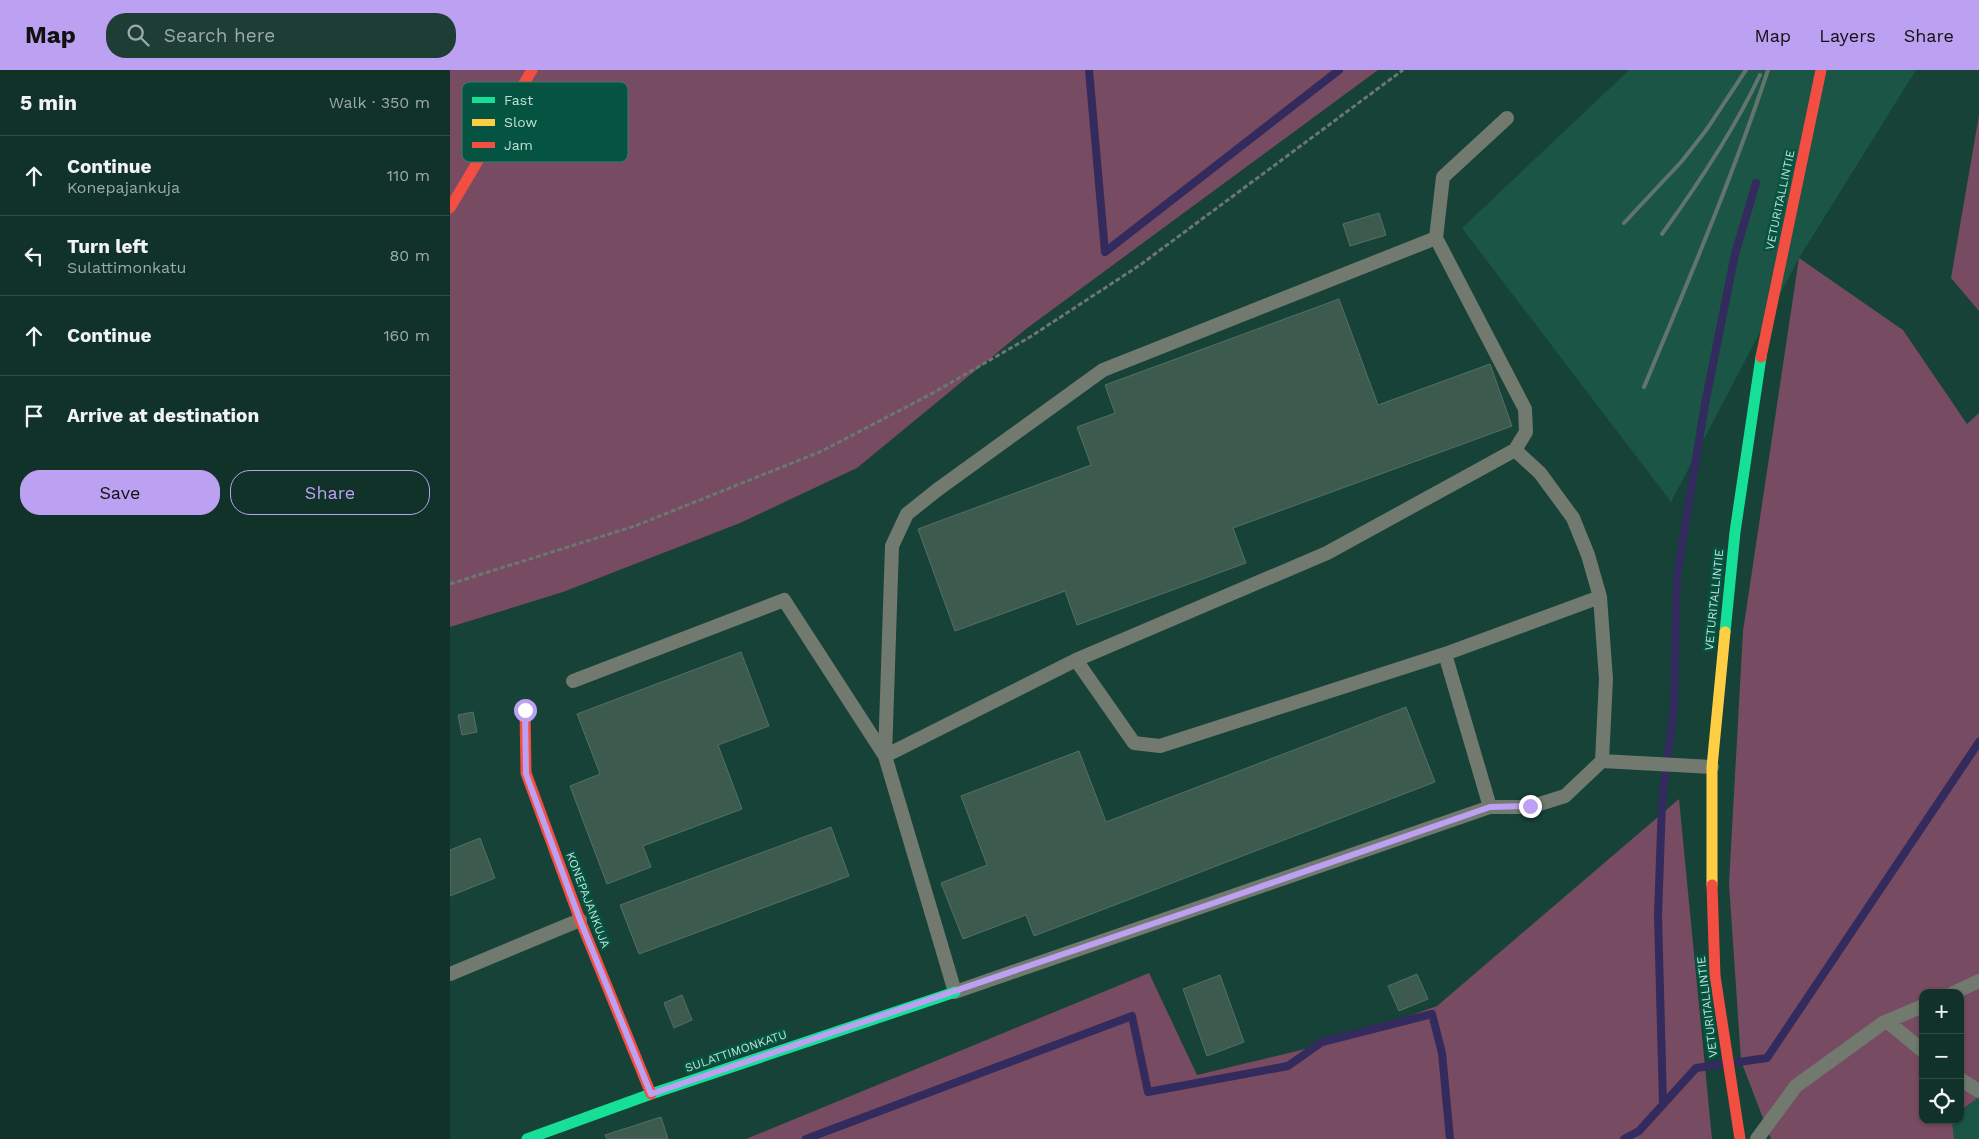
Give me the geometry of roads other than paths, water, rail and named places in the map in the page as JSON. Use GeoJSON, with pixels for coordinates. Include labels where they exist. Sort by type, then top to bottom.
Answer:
{"type":"FeatureCollection","features":[{"type":"Feature","properties":{"kind":"street"},"geometry":{"type":"LineString","coordinates":[[525,82],[532,70]]}},
{"type":"Feature","properties":{"kind":"street","name":"VETURITALLINTIE"},"geometry":{"type":"LineString","coordinates":[[1740,1139],[1715,976],[1711,843],[1712,767],[1735,532],[1758,373],[1820,70]]}},
{"type":"Feature","properties":{"kind":"street"},"geometry":{"type":"LineString","coordinates":[[450,208],[477,162]]}},
{"type":"Feature","properties":{"kind":"street","name":"KONEPAJANKUJA"},"geometry":{"type":"LineString","coordinates":[[525,710],[526,774],[580,920],[651,1094]]}},
{"type":"Feature","properties":{"kind":"street","name":"SULATTIMONKATU"},"geometry":{"type":"LineString","coordinates":[[527,1139],[651,1094],[956,992]]}},
{"type":"Feature","properties":{"kind":"lane"},"geometry":{"type":"LineString","coordinates":[[886,756],[1076,660],[1327,553],[1515,450],[1526,432],[1525,409],[1436,238],[1443,177],[1507,118]]}},
{"type":"Feature","properties":{"kind":"lane"},"geometry":{"type":"LineString","coordinates":[[886,756],[892,546],[907,514],[937,490],[1103,370],[1436,238]]}},
{"type":"Feature","properties":{"kind":"lane"},"geometry":{"type":"LineString","coordinates":[[573,680],[784,600],[886,756],[956,992],[1490,807],[1530,806],[1566,796],[1602,761],[1606,679],[1600,597],[1588,555],[1573,518],[1540,473],[1515,450]]}},
{"type":"Feature","properties":{"kind":"lane"},"geometry":{"type":"LineString","coordinates":[[1076,660],[1134,743],[1160,746],[1445,654],[1600,597]]}},
{"type":"Feature","properties":{"kind":"lane"},"geometry":{"type":"LineString","coordinates":[[1445,654],[1490,807]]}},
{"type":"Feature","properties":{"kind":"lane"},"geometry":{"type":"LineString","coordinates":[[1602,761],[1712,767]]}},
{"type":"Feature","properties":{"kind":"lane"},"geometry":{"type":"LineString","coordinates":[[450,974],[580,920]]}},
{"type":"Feature","properties":{"kind":"lane"},"geometry":{"type":"LineString","coordinates":[[1962,989],[1979,981]]}},
{"type":"Feature","properties":{"kind":"lane"},"geometry":{"type":"LineString","coordinates":[[1757,1139],[1796,1086],[1888,1022],[1919,1008]]}},
{"type":"Feature","properties":{"kind":"lane"},"geometry":{"type":"LineString","coordinates":[[1888,1022],[1919,1049]]}},
{"type":"Feature","properties":{"kind":"lane"},"geometry":{"type":"LineString","coordinates":[[1964,1082],[1979,1091]]}},
{"type":"Feature","properties":{"kind":"waterway"},"geometry":{"type":"LineString","coordinates":[[1089,70],[1105,252]]}},
{"type":"Feature","properties":{"kind":"waterway"},"geometry":{"type":"LineString","coordinates":[[1105,252],[1339,70]]}},
{"type":"Feature","properties":{"kind":"waterway"},"geometry":{"type":"LineString","coordinates":[[1663,1104],[1658,915],[1662,803],[1674,705],[1677,575],[1705,404],[1735,254],[1756,183]]}},
{"type":"Feature","properties":{"kind":"waterway"},"geometry":{"type":"LineString","coordinates":[[1624,1139],[1639,1131],[1696,1068],[1767,1058],[1979,742]]}},
{"type":"Feature","properties":{"kind":"waterway"},"geometry":{"type":"LineString","coordinates":[[806,1139],[1132,1016],[1148,1092],[1288,1066],[1322,1042],[1432,1014],[1442,1053],[1450,1139]]}},
{"type":"Feature","properties":{"kind":"railway"},"geometry":{"type":"LineString","coordinates":[[1624,223],[1682,161],[1707,129],[1746,70]]}},
{"type":"Feature","properties":{"kind":"railway"},"geometry":{"type":"LineString","coordinates":[[1644,387],[1725,190],[1768,70]]}},
{"type":"Feature","properties":{"kind":"railway"},"geometry":{"type":"LineString","coordinates":[[1662,234],[1715,157],[1739,117],[1760,75]]}}]}
